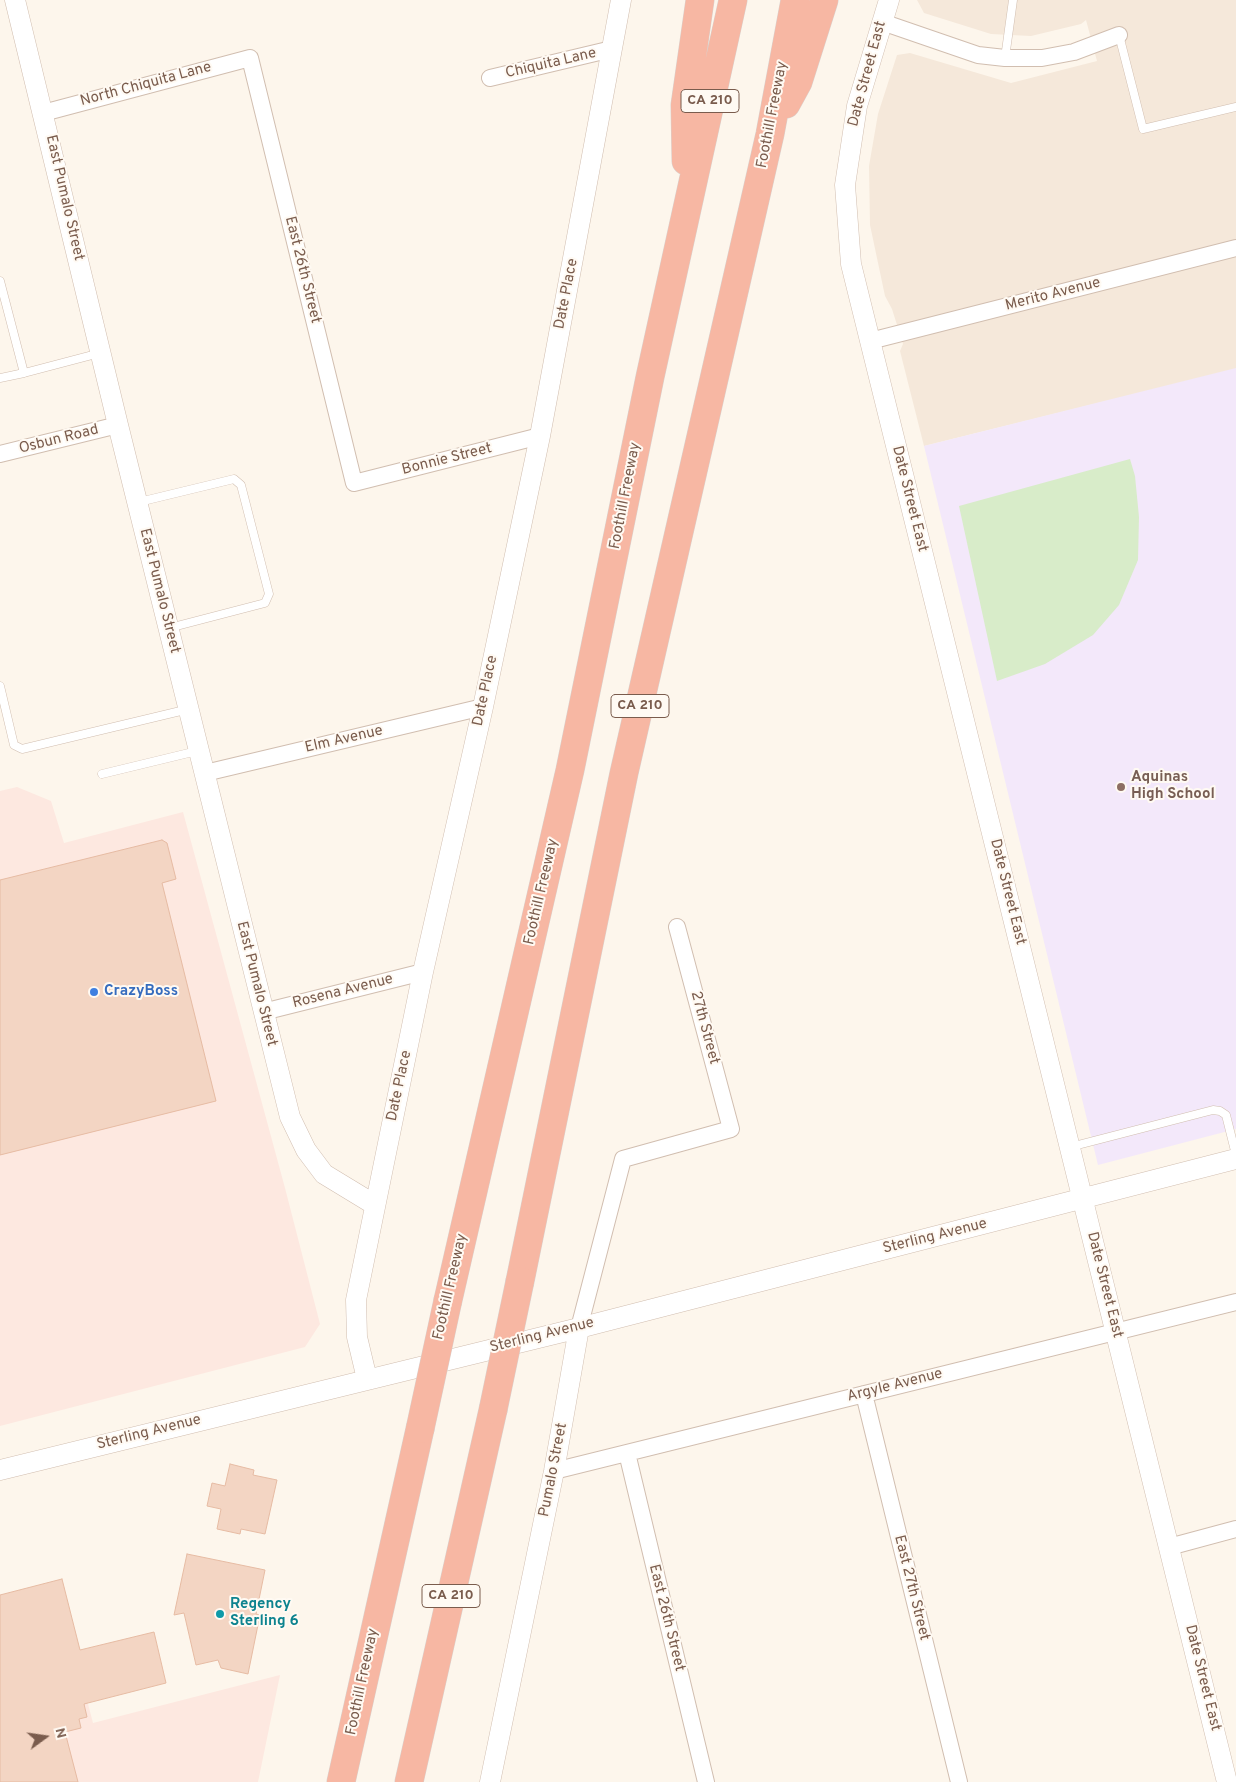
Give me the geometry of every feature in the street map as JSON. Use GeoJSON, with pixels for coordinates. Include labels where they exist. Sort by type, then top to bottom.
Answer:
{"type":"FeatureCollection","features":[{"type":"Feature","properties":{"kind":"highway"},"geometry":{"type":"LineString","coordinates":[[688,202],[685,105],[700,0]]}},
{"type":"Feature","properties":{"kind":"highway","name":"Foothill Freeway"},"geometry":{"type":"LineString","coordinates":[[341,1782],[448,1300],[570,770],[650,377],[734,0]]}},
{"type":"Feature","properties":{"kind":"highway","name":"Foothill Freeway"},"geometry":{"type":"LineString","coordinates":[[409,1782],[493,1410],[624,773],[770,134],[795,0]]}},
{"type":"Feature","properties":{"kind":"highway"},"geometry":{"type":"LineString","coordinates":[[770,134],[798,82],[824,0]]}},
{"type":"Feature","properties":{"kind":"street","name":"East Pumalo Street"},"geometry":{"type":"LineString","coordinates":[[15,0],[137,503],[290,1117],[306,1150],[324,1174],[375,1204]]}},
{"type":"Feature","properties":{"kind":"street","name":"Date Place"},"geometry":{"type":"LineString","coordinates":[[367,1379],[357,1336],[356,1300],[423,972],[483,707],[540,436],[621,0]]}},
{"type":"Feature","properties":{"kind":"street","name":"Date Street East"},"geometry":{"type":"LineString","coordinates":[[889,0],[856,106],[845,185],[851,264],[1227,1782]]}},
{"type":"Feature","properties":{"kind":"street"},"geometry":{"type":"LineString","coordinates":[[882,22],[978,54],[1005,58],[1042,58],[1074,52],[1119,36]]}},
{"type":"Feature","properties":{"kind":"street","name":"Chiquita Lane"},"geometry":{"type":"LineString","coordinates":[[490,78],[612,49]]}},
{"type":"Feature","properties":{"kind":"street","name":"North Chiquita Lane"},"geometry":{"type":"LineString","coordinates":[[43,113],[250,58]]}},
{"type":"Feature","properties":{"kind":"street","name":"East 26th Street"},"geometry":{"type":"LineString","coordinates":[[250,58],[354,482]]}},
{"type":"Feature","properties":{"kind":"street","name":"Merito Avenue"},"geometry":{"type":"LineString","coordinates":[[870,341],[1236,248]]}},
{"type":"Feature","properties":{"kind":"street","name":"Osbun Road"},"geometry":{"type":"LineString","coordinates":[[0,454],[118,425]]}},
{"type":"Feature","properties":{"kind":"street","name":"Bonnie Street"},"geometry":{"type":"LineString","coordinates":[[354,482],[540,436]]}},
{"type":"Feature","properties":{"kind":"street","name":"Elm Avenue"},"geometry":{"type":"LineString","coordinates":[[204,773],[483,707]]}},
{"type":"Feature","properties":{"kind":"street","name":"27th Street"},"geometry":{"type":"LineString","coordinates":[[623,1159],[731,1129],[677,927]]}},
{"type":"Feature","properties":{"kind":"street","name":"Rosena Avenue"},"geometry":{"type":"LineString","coordinates":[[263,1012],[423,972]]}},
{"type":"Feature","properties":{"kind":"street","name":"Pumalo Street"},"geometry":{"type":"LineString","coordinates":[[490,1782],[554,1471],[579,1328],[623,1159]]}},
{"type":"Feature","properties":{"kind":"street","name":"Sterling Avenue"},"geometry":{"type":"LineString","coordinates":[[0,1470],[579,1328],[1236,1159]]}},
{"type":"Feature","properties":{"kind":"street","name":"Argyle Avenue"},"geometry":{"type":"LineString","coordinates":[[554,1471],[1236,1302]]}},
{"type":"Feature","properties":{"kind":"street","name":"East 27th Street"},"geometry":{"type":"LineString","coordinates":[[864,1394],[958,1782]]}},
{"type":"Feature","properties":{"kind":"street","name":"East 26th Street"},"geometry":{"type":"LineString","coordinates":[[627,1453],[706,1782]]}},
{"type":"Feature","properties":{"kind":"street"},"geometry":{"type":"LineString","coordinates":[[1169,1547],[1236,1528]]}},
{"type":"Feature","properties":{"kind":"lane"},"geometry":{"type":"LineString","coordinates":[[1005,58],[1013,0]]}},
{"type":"Feature","properties":{"kind":"lane"},"geometry":{"type":"LineString","coordinates":[[1119,36],[1143,129],[1236,107]]}},
{"type":"Feature","properties":{"kind":"lane"},"geometry":{"type":"LineString","coordinates":[[0,281],[24,373]]}},
{"type":"Feature","properties":{"kind":"lane"},"geometry":{"type":"LineString","coordinates":[[0,378],[100,352]]}},
{"type":"Feature","properties":{"kind":"lane"},"geometry":{"type":"LineString","coordinates":[[137,503],[234,479],[241,486],[267,585],[269,594],[265,604],[168,628]]}},
{"type":"Feature","properties":{"kind":"lane"},"geometry":{"type":"LineString","coordinates":[[0,686],[14,745],[22,749],[188,709]]}},
{"type":"Feature","properties":{"kind":"lane"},"geometry":{"type":"LineString","coordinates":[[102,774],[199,750]]}},
{"type":"Feature","properties":{"kind":"lane"},"geometry":{"type":"LineString","coordinates":[[1070,1147],[1213,1110],[1220,1110],[1226,1115],[1236,1155]]}},
{"type":"Feature","properties":{"kind":"shaded area"},"geometry":{"type":"Polygon","coordinates":[[[917,0],[1236,0],[1236,369],[924,446],[900,351],[903,344],[892,309],[885,296],[870,225],[869,166],[878,114],[897,55],[910,53],[1011,83],[1097,61],[1086,20],[1081,24],[1031,36],[991,34],[924,13],[917,0]]]}},
{"type":"Feature","properties":{"kind":"shaded area","name":"Aquinas High School"},"geometry":{"type":"Polygon","coordinates":[[[1236,368],[1236,1129],[1098,1165],[924,446],[1236,368]]]}},
{"type":"Feature","properties":{"kind":"shaded area"},"geometry":{"type":"Polygon","coordinates":[[[17,787],[51,801],[64,843],[183,812],[320,1324],[305,1347],[0,1426],[0,791],[17,787]]]}},
{"type":"Feature","properties":{"kind":"shaded area"},"geometry":{"type":"Polygon","coordinates":[[[74,1650],[93,1723],[280,1675],[258,1782],[0,1782],[0,1669],[74,1650]]]}},
{"type":"Feature","properties":{"kind":"green space"},"geometry":{"type":"Polygon","coordinates":[[[1130,459],[1135,476],[1139,517],[1138,560],[1119,605],[1093,635],[1045,664],[997,681],[959,506],[1130,459]]]}},
{"type":"Feature","properties":{"kind":"building","name":"CrazyBoss"},"geometry":{"type":"Polygon","coordinates":[[[162,840],[167,843],[176,879],[162,883],[216,1101],[0,1155],[0,880],[162,840]]]}},
{"type":"Feature","properties":{"kind":"building"},"geometry":{"type":"Polygon","coordinates":[[[230,1464],[254,1470],[253,1475],[277,1480],[265,1534],[241,1529],[240,1534],[217,1529],[221,1509],[207,1506],[212,1483],[225,1486],[230,1464]]]}},
{"type":"Feature","properties":{"kind":"building","name":"Regency Sterling 6"},"geometry":{"type":"Polygon","coordinates":[[[187,1554],[265,1570],[256,1614],[260,1615],[248,1674],[221,1668],[218,1660],[196,1665],[184,1613],[174,1615],[187,1554]]]}},
{"type":"Feature","properties":{"kind":"building"},"geometry":{"type":"Polygon","coordinates":[[[62,1579],[80,1650],[154,1632],[166,1683],[84,1704],[87,1717],[79,1719],[81,1728],[65,1732],[78,1782],[0,1782],[0,1595],[62,1579]]]}},
{"type":"Feature","properties":{"kind":"place","name":"Aquinas High School"},"geometry":{"type":"Point","coordinates":[1121,787]}},
{"type":"Feature","properties":{"kind":"place","name":"CrazyBoss"},"geometry":{"type":"Point","coordinates":[94,992]}},
{"type":"Feature","properties":{"kind":"place","name":"Regency Sterling 6"},"geometry":{"type":"Point","coordinates":[220,1614]}}]}
